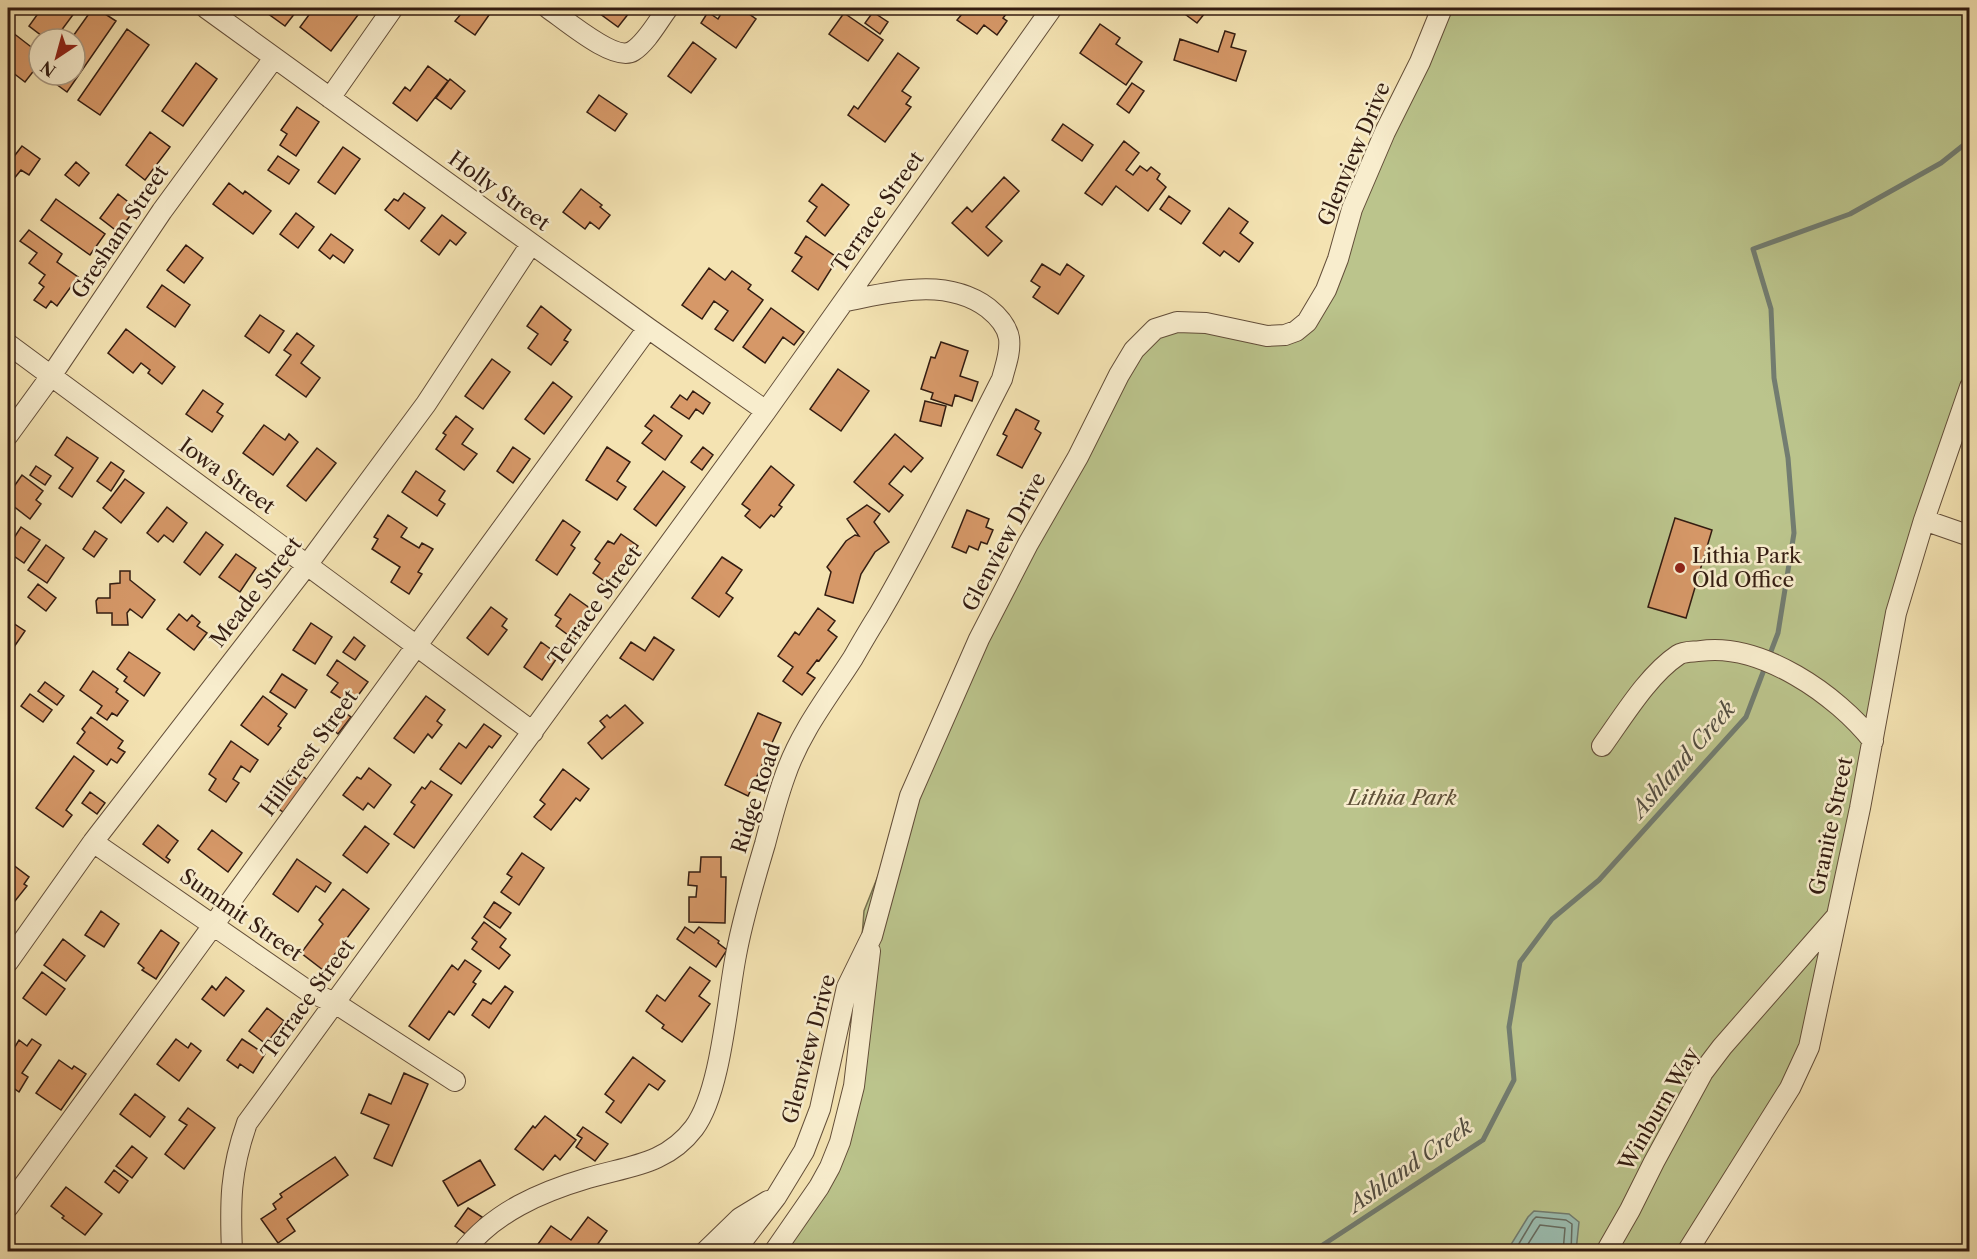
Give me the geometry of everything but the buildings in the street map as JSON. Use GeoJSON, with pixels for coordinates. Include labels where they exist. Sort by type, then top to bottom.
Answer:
{"type":"FeatureCollection","features":[{"type":"Feature","properties":{"kind":"street","name":"Holly Street"},"geometry":{"type":"LineString","coordinates":[[206,8],[766,411]]}},
{"type":"Feature","properties":{"kind":"street"},"geometry":{"type":"LineString","coordinates":[[330,98],[393,8]]}},
{"type":"Feature","properties":{"kind":"street"},"geometry":{"type":"LineString","coordinates":[[548,8],[603,46],[616,53],[626,54],[633,52],[668,8]]}},
{"type":"Feature","properties":{"kind":"street","name":"Terrace Street"},"geometry":{"type":"LineString","coordinates":[[232,1251],[232,1175],[237,1150],[247,1123],[766,411],[1052,8]]}},
{"type":"Feature","properties":{"kind":"street","name":"Glenview Drive"},"geometry":{"type":"LineString","coordinates":[[734,1251],[776,1197],[804,1152],[820,1109],[847,987],[872,936],[910,796],[927,754],[979,639],[1078,457],[1124,366],[1134,350],[1155,329],[1177,322],[1206,323],[1267,336],[1285,335],[1296,331],[1307,322],[1326,290],[1338,259],[1352,209],[1385,132],[1420,62],[1442,8]]}},
{"type":"Feature","properties":{"kind":"street","name":"Gresham Street"},"geometry":{"type":"LineString","coordinates":[[8,435],[51,376],[162,211],[274,58]]}},
{"type":"Feature","properties":{"kind":"street","name":"Meade Street"},"geometry":{"type":"LineString","coordinates":[[8,962],[93,842],[307,565],[426,404],[531,244]]}},
{"type":"Feature","properties":{"kind":"street","name":"Ridge Road"},"geometry":{"type":"LineString","coordinates":[[463,1251],[495,1219],[526,1201],[587,1178],[651,1162],[675,1147],[693,1129],[701,1115],[714,1080],[736,953],[748,899],[785,774],[800,740],[853,658],[900,577],[1002,380],[1009,339],[1004,324],[977,300],[941,289],[904,290],[845,301]]}},
{"type":"Feature","properties":{"kind":"street","name":"Hillcrest Street"},"geometry":{"type":"LineString","coordinates":[[8,1207],[648,328]]}},
{"type":"Feature","properties":{"kind":"street","name":"Iowa Street"},"geometry":{"type":"LineString","coordinates":[[8,344],[533,732]]}},
{"type":"Feature","properties":{"kind":"street","name":"Granite Street"},"geometry":{"type":"LineString","coordinates":[[1688,1251],[1790,1088],[1809,1047],[1819,1008],[1873,741],[1896,613],[1924,520],[1970,387]]}},
{"type":"Feature","properties":{"kind":"street"},"geometry":{"type":"LineString","coordinates":[[1924,520],[1970,536]]}},
{"type":"Feature","properties":{"kind":"street"},"geometry":{"type":"LineString","coordinates":[[1602,747],[1654,676],[1680,654],[1712,649],[1731,651],[1770,662],[1797,676],[1845,712],[1863,728],[1873,741]]}},
{"type":"Feature","properties":{"kind":"street","name":"Summit Street"},"geometry":{"type":"LineString","coordinates":[[93,842],[308,991],[335,1003],[455,1081]]}},
{"type":"Feature","properties":{"kind":"street","name":"Winburn Way"},"geometry":{"type":"LineString","coordinates":[[1606,1251],[1703,1072],[1836,916]]}},
{"type":"Feature","properties":{"kind":"street"},"geometry":{"type":"LineString","coordinates":[[774,1251],[819,1187],[840,1142],[854,1086],[872,936]]}},
{"type":"Feature","properties":{"kind":"street"},"geometry":{"type":"LineString","coordinates":[[705,1251],[740,1218],[776,1197]]}},
{"type":"Feature","properties":{"kind":"green space","name":"Lithia Park"},"geometry":{"type":"Polygon","coordinates":[[[1442,8],[1969,8],[1969,387],[1924,520],[1809,1047],[1687,1251],[765,1252],[809,1187],[830,1148],[843,1111],[858,990],[864,911],[910,796],[979,639],[1155,329],[1248,333],[1307,322],[1442,8]]]}},
{"type":"Feature","properties":{"kind":"water"},"geometry":{"type":"Polygon","coordinates":[[[1534,1211],[1569,1214],[1579,1222],[1576,1251],[1507,1251],[1534,1211]]]}},
{"type":"Feature","properties":{"kind":"waterway","name":"Ashland Creek"},"geometry":{"type":"LineString","coordinates":[[1312,1252],[1483,1140],[1514,1080],[1509,1027],[1520,962],[1552,919],[1599,880],[1746,717],[1778,633],[1794,533],[1788,458],[1774,378],[1771,309],[1753,249],[1850,214],[1941,163],[1970,140]]}},
{"type":"Feature","properties":{"kind":"place","name":"Lithia Park Old Office"},"geometry":{"type":"Point","coordinates":[1680,568]}}]}
